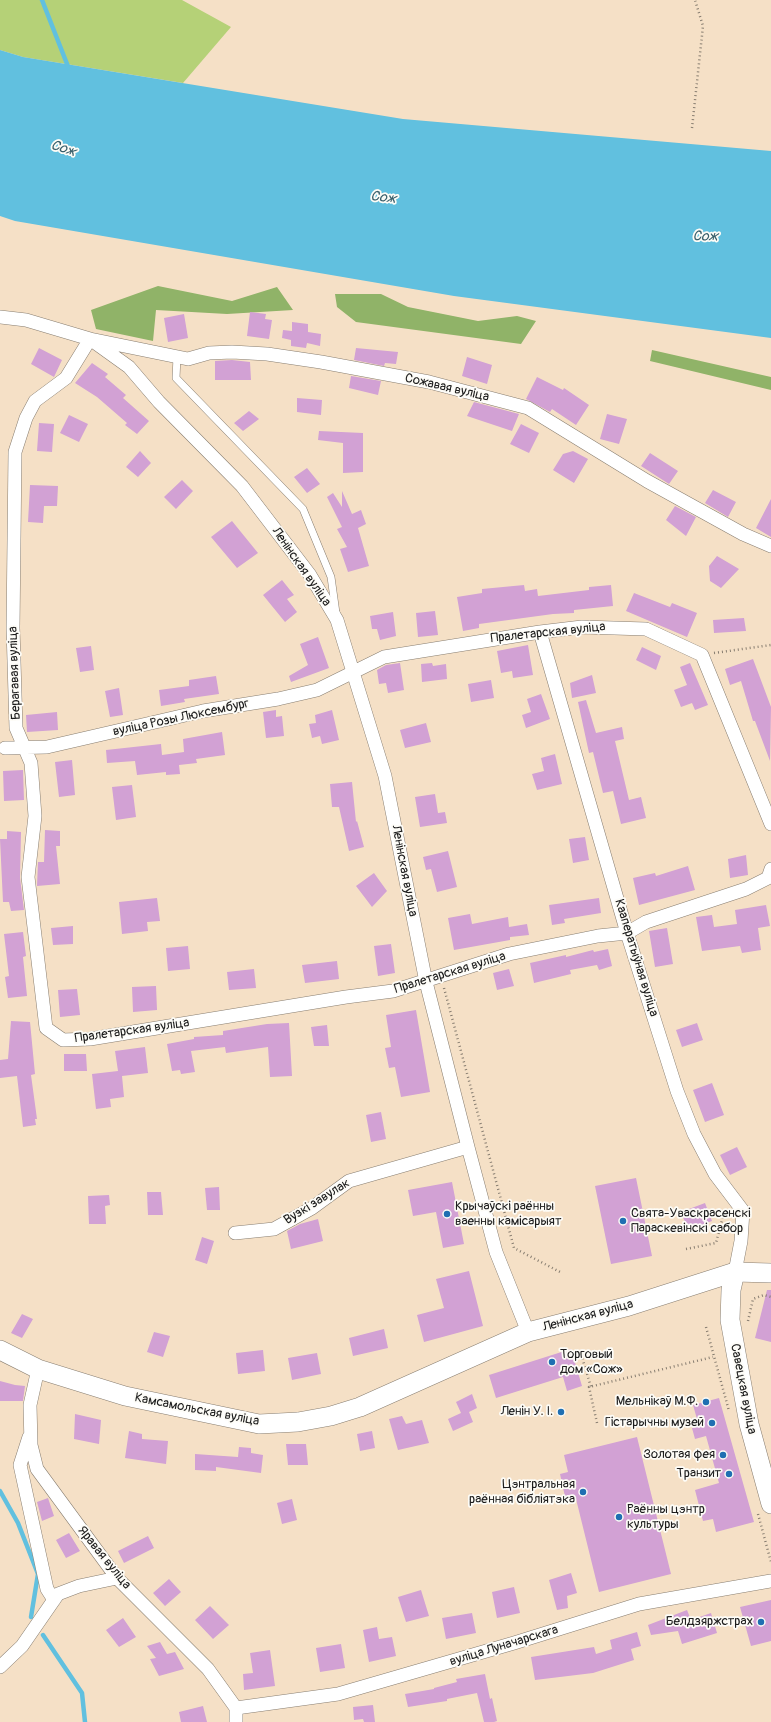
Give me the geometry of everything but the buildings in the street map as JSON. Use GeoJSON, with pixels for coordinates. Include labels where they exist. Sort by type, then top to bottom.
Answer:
{"type":"FeatureCollection","features":[{"type":"Feature","properties":{"kind":"main road","name":"Ленінская вуліца"},"geometry":{"type":"LineString","coordinates":[[528,1332],[629,1306],[735,1272],[771,1273]]}},
{"type":"Feature","properties":{"kind":"main road","name":"Савецкая вуліца"},"geometry":{"type":"LineString","coordinates":[[735,1272],[731,1290],[730,1320],[749,1424],[771,1504]]}},
{"type":"Feature","properties":{"kind":"main road","name":"Камсамольская вуліца"},"geometry":{"type":"LineString","coordinates":[[0,1350],[38,1369],[125,1396],[259,1424],[298,1422],[331,1416],[360,1407],[528,1332]]}},
{"type":"Feature","properties":{"kind":"street","name":"Ленінская вуліца"},"geometry":{"type":"LineString","coordinates":[[0,317],[26,320],[90,339],[129,367],[158,402],[242,486],[310,575],[336,620],[354,672],[385,776],[426,982],[496,1252],[528,1332]]}},
{"type":"Feature","properties":{"kind":"street","name":"Сожавая вуліца"},"geometry":{"type":"LineString","coordinates":[[90,339],[188,359],[209,353],[232,352],[267,354],[321,362],[429,382],[528,408],[647,481],[743,534],[771,546]]}},
{"type":"Feature","properties":{"kind":"street","name":"Берагавая вуліца"},"geometry":{"type":"LineString","coordinates":[[46,1028],[28,877],[35,816],[31,763],[16,728],[13,628],[15,452],[26,418],[35,401],[66,378],[90,339]]}},
{"type":"Feature","properties":{"kind":"street","name":"Пралетарская вуліца"},"geometry":{"type":"LineString","coordinates":[[354,672],[384,656],[582,627],[646,629],[702,655]]}},
{"type":"Feature","properties":{"kind":"street","name":"Кааператыўная вуліца"},"geometry":{"type":"LineString","coordinates":[[540,632],[627,933],[677,1091],[694,1134],[715,1174],[730,1191],[743,1211],[741,1241],[735,1272]]}},
{"type":"Feature","properties":{"kind":"street"},"geometry":{"type":"LineString","coordinates":[[702,655],[771,824]]}},
{"type":"Feature","properties":{"kind":"street","name":"вуліца Розы Люксембург"},"geometry":{"type":"LineString","coordinates":[[4,748],[25,749],[47,747],[202,711],[278,699],[317,690],[354,672]]}},
{"type":"Feature","properties":{"kind":"street","name":"Пралетарская вуліца"},"geometry":{"type":"LineString","coordinates":[[46,1028],[64,1040],[90,1039],[346,997],[393,991],[426,982],[475,964],[509,954],[598,936],[627,933],[646,922],[746,889],[768,878],[771,869]]}},
{"type":"Feature","properties":{"kind":"street","name":"Вузкі завулак"},"geometry":{"type":"LineString","coordinates":[[235,1233],[274,1228],[312,1208],[348,1180],[468,1147]]}},
{"type":"Feature","properties":{"kind":"street","name":"Яравая вуліца"},"geometry":{"type":"LineString","coordinates":[[38,1369],[30,1405],[31,1445],[36,1469],[117,1578],[208,1669],[236,1708]]}},
{"type":"Feature","properties":{"kind":"street"},"geometry":{"type":"LineString","coordinates":[[31,1432],[20,1465],[47,1589],[54,1600]]}},
{"type":"Feature","properties":{"kind":"street"},"geometry":{"type":"LineString","coordinates":[[0,1667],[22,1646],[58,1594],[79,1586],[117,1578]]}},
{"type":"Feature","properties":{"kind":"street","name":"вуліца Луначарскага"},"geometry":{"type":"LineString","coordinates":[[236,1708],[338,1694],[507,1645],[639,1604],[771,1581]]}},
{"type":"Feature","properties":{"kind":"street"},"geometry":{"type":"LineString","coordinates":[[236,1708],[236,1722]]}},
{"type":"Feature","properties":{"kind":"lane"},"geometry":{"type":"LineString","coordinates":[[177,357],[176,378],[303,509],[332,577],[336,620]]}},
{"type":"Feature","properties":{"kind":"path"},"geometry":{"type":"LineString","coordinates":[[692,128],[703,26],[695,0]]}},
{"type":"Feature","properties":{"kind":"path"},"geometry":{"type":"LineString","coordinates":[[702,655],[771,645]]}},
{"type":"Feature","properties":{"kind":"path"},"geometry":{"type":"LineString","coordinates":[[441,976],[514,1248],[562,1273]]}},
{"type":"Feature","properties":{"kind":"path"},"geometry":{"type":"LineString","coordinates":[[686,1249],[716,1243],[730,1191]]}},
{"type":"Feature","properties":{"kind":"path"},"geometry":{"type":"LineString","coordinates":[[580,1351],[591,1387],[589,1387],[597,1423]]}},
{"type":"Feature","properties":{"kind":"path"},"geometry":{"type":"LineString","coordinates":[[591,1387],[713,1357]]}},
{"type":"Feature","properties":{"kind":"green space"},"geometry":{"type":"Polygon","coordinates":[[[0,0],[182,0],[231,27],[183,83],[23,57],[0,50],[0,0]]]}},
{"type":"Feature","properties":{"kind":"green space"},"geometry":{"type":"Polygon","coordinates":[[[158,286],[232,301],[277,287],[293,310],[227,314],[156,310],[153,341],[96,329],[91,310],[158,286]]]}},
{"type":"Feature","properties":{"kind":"green space"},"geometry":{"type":"Polygon","coordinates":[[[335,294],[381,294],[408,307],[478,321],[517,316],[536,321],[521,344],[356,322],[337,307],[335,294]]]}},
{"type":"Feature","properties":{"kind":"green space"},"geometry":{"type":"Polygon","coordinates":[[[652,350],[771,377],[771,390],[650,361],[652,350]]]}},
{"type":"Feature","properties":{"kind":"water","name":"Сож"},"geometry":{"type":"Polygon","coordinates":[[[0,50],[23,57],[403,119],[771,151],[771,338],[454,296],[15,221],[0,216],[0,50]]]}},
{"type":"Feature","properties":{"kind":"waterway"},"geometry":{"type":"LineString","coordinates":[[42,0],[69,69]]}},
{"type":"Feature","properties":{"kind":"waterway"},"geometry":{"type":"LineString","coordinates":[[0,1491],[18,1523],[38,1574],[31,1617]]}},
{"type":"Feature","properties":{"kind":"waterway"},"geometry":{"type":"LineString","coordinates":[[43,1635],[82,1693],[85,1722]]}},
{"type":"Feature","properties":{"kind":"place","name":"Крычаўскі раённы ваенны камісарыят"},"geometry":{"type":"Point","coordinates":[447,1214]}},
{"type":"Feature","properties":{"kind":"place","name":"Свята-Уваскрасенскі Параскевінскі сабор"},"geometry":{"type":"Point","coordinates":[623,1221]}},
{"type":"Feature","properties":{"kind":"place","name":"Торговый дом «Сож»"},"geometry":{"type":"Point","coordinates":[552,1362]}},
{"type":"Feature","properties":{"kind":"place","name":"Мельнікаў М.Ф."},"geometry":{"type":"Point","coordinates":[706,1402]}},
{"type":"Feature","properties":{"kind":"place","name":"Ленін У. І."},"geometry":{"type":"Point","coordinates":[561,1412]}},
{"type":"Feature","properties":{"kind":"place","name":"Гістарычны музей"},"geometry":{"type":"Point","coordinates":[712,1423]}},
{"type":"Feature","properties":{"kind":"place","name":"Золотая фея"},"geometry":{"type":"Point","coordinates":[723,1455]}},
{"type":"Feature","properties":{"kind":"place","name":"Транзит"},"geometry":{"type":"Point","coordinates":[729,1474]}},
{"type":"Feature","properties":{"kind":"place","name":"Цэнтральная раённая бібліятэка"},"geometry":{"type":"Point","coordinates":[583,1492]}},
{"type":"Feature","properties":{"kind":"place","name":"Раённы цэнтр культуры"},"geometry":{"type":"Point","coordinates":[619,1517]}},
{"type":"Feature","properties":{"kind":"place","name":"Белдзяржстрах"},"geometry":{"type":"Point","coordinates":[761,1622]}}]}
